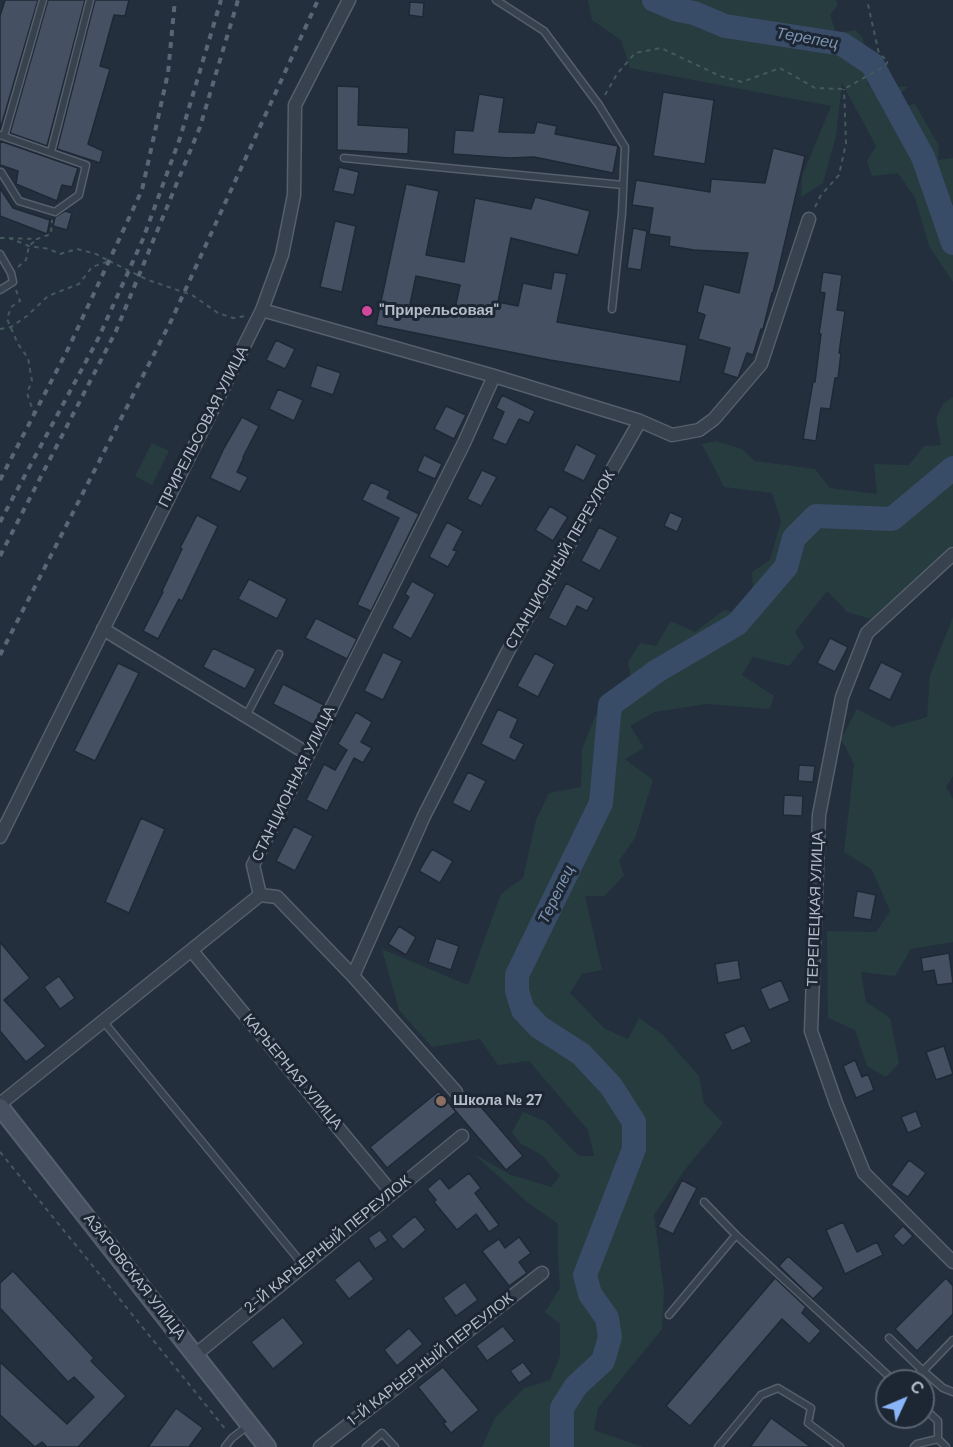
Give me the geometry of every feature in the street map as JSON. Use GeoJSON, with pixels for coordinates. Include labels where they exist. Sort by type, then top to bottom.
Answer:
{"type":"FeatureCollection","features":[{"type":"Feature","properties":{"kind":"street","name":"ПРИРЕЛЬСОВАЯ УЛИЦА"},"geometry":{"type":"LineString","coordinates":[[0,837],[262,310],[282,255],[294,195],[295,105],[349,0]]}},
{"type":"Feature","properties":{"kind":"street"},"geometry":{"type":"LineString","coordinates":[[262,310],[494,376],[640,421],[672,435],[699,430],[714,419],[761,364],[809,219]]}},
{"type":"Feature","properties":{"kind":"street","name":"СТАНЦИОННАЯ УЛИЦА"},"geometry":{"type":"LineString","coordinates":[[260,895],[253,865],[464,443],[494,376]]}},
{"type":"Feature","properties":{"kind":"street","name":"СТАНЦИОННЫЙ ПЕРЕУЛОК"},"geometry":{"type":"LineString","coordinates":[[353,975],[424,816],[507,653],[640,421]]}},
{"type":"Feature","properties":{"kind":"street","name":"ТЕРЕПЕЦКАЯ УЛИЦА"},"geometry":{"type":"LineString","coordinates":[[953,554],[867,633],[842,697],[819,815],[811,1031],[864,1173],[953,1262]]}},
{"type":"Feature","properties":{"kind":"street"},"geometry":{"type":"LineString","coordinates":[[103,629],[308,754]]}},
{"type":"Feature","properties":{"kind":"street"},"geometry":{"type":"LineString","coordinates":[[0,1105],[260,895],[277,897],[353,975],[456,1092]]}},
{"type":"Feature","properties":{"kind":"street","name":"КАРЬЕРНАЯ УЛИЦА"},"geometry":{"type":"LineString","coordinates":[[192,951],[392,1193]]}},
{"type":"Feature","properties":{"kind":"street","name":"АЗАРОВСКАЯ УЛИЦА"},"geometry":{"type":"LineString","coordinates":[[0,1105],[267,1447]]}},
{"type":"Feature","properties":{"kind":"street","name":"2-Й КАРЬЕРНЫЙ ПЕРЕУЛОК"},"geometry":{"type":"LineString","coordinates":[[195,1355],[462,1136]]}},
{"type":"Feature","properties":{"kind":"street","name":"1-Й КАРЬЕРНЫЙ ПЕРЕУЛОК"},"geometry":{"type":"LineString","coordinates":[[324,1446],[542,1273]]}},
{"type":"Feature","properties":{"kind":"lane"},"geometry":{"type":"LineString","coordinates":[[1,172],[20,201],[55,212],[79,195],[86,165],[2,135],[43,0]]}},
{"type":"Feature","properties":{"kind":"lane"},"geometry":{"type":"LineString","coordinates":[[51,152],[90,0]]}},
{"type":"Feature","properties":{"kind":"lane"},"geometry":{"type":"LineString","coordinates":[[496,0],[544,31],[599,105],[625,147],[612,309]]}},
{"type":"Feature","properties":{"kind":"lane"},"geometry":{"type":"LineString","coordinates":[[344,158],[623,185]]}},
{"type":"Feature","properties":{"kind":"lane"},"geometry":{"type":"LineString","coordinates":[[0,254],[11,273],[13,282],[0,290]]}},
{"type":"Feature","properties":{"kind":"lane"},"geometry":{"type":"LineString","coordinates":[[246,716],[279,654]]}},
{"type":"Feature","properties":{"kind":"lane"},"geometry":{"type":"LineString","coordinates":[[103,1021],[304,1266]]}},
{"type":"Feature","properties":{"kind":"lane"},"geometry":{"type":"LineString","coordinates":[[704,1202],[736,1235],[881,1369]]}},
{"type":"Feature","properties":{"kind":"lane"},"geometry":{"type":"LineString","coordinates":[[669,1315],[736,1235]]}},
{"type":"Feature","properties":{"kind":"lane"},"geometry":{"type":"LineString","coordinates":[[889,1338],[921,1369]]}},
{"type":"Feature","properties":{"kind":"lane"},"geometry":{"type":"LineString","coordinates":[[925,1369],[953,1340]]}},
{"type":"Feature","properties":{"kind":"lane"},"geometry":{"type":"LineString","coordinates":[[935,1381],[953,1392]]}},
{"type":"Feature","properties":{"kind":"lane"},"geometry":{"type":"LineString","coordinates":[[718,1447],[761,1395],[778,1388],[811,1408],[808,1423],[840,1447]]}},
{"type":"Feature","properties":{"kind":"lane"},"geometry":{"type":"LineString","coordinates":[[935,1418],[938,1421],[938,1439],[946,1447]]}},
{"type":"Feature","properties":{"kind":"lane"},"geometry":{"type":"LineString","coordinates":[[225,1447],[232,1438],[250,1425]]}},
{"type":"Feature","properties":{"kind":"lane"},"geometry":{"type":"LineString","coordinates":[[366,1447],[382,1433],[395,1447]]}},
{"type":"Feature","properties":{"kind":"lane"},"geometry":{"type":"LineString","coordinates":[[914,1447],[917,1444],[938,1439]]}},
{"type":"Feature","properties":{"kind":"path"},"geometry":{"type":"LineString","coordinates":[[599,105],[617,74],[634,52],[661,48],[720,76],[742,82],[780,68],[815,88],[844,89],[885,66],[888,61],[879,54],[867,0]]}},
{"type":"Feature","properties":{"kind":"path"},"geometry":{"type":"LineString","coordinates":[[809,219],[821,195],[839,175],[846,142],[844,89]]}},
{"type":"Feature","properties":{"kind":"path"},"geometry":{"type":"LineString","coordinates":[[11,273],[26,260],[29,246],[37,239],[51,234],[52,218],[55,212]]}},
{"type":"Feature","properties":{"kind":"path"},"geometry":{"type":"LineString","coordinates":[[0,238],[37,239]]}},
{"type":"Feature","properties":{"kind":"path"},"geometry":{"type":"LineString","coordinates":[[9,238],[60,254],[77,249],[96,254],[148,280],[192,295],[218,313],[233,318],[244,317],[262,310]]}},
{"type":"Feature","properties":{"kind":"path"},"geometry":{"type":"LineString","coordinates":[[0,329],[11,327],[27,316],[48,296],[79,284],[92,267],[109,261]]}},
{"type":"Feature","properties":{"kind":"path"},"geometry":{"type":"LineString","coordinates":[[13,282],[20,301],[11,307],[7,319],[18,344],[28,358],[32,381],[27,393],[34,414]]}},
{"type":"Feature","properties":{"kind":"path"},"geometry":{"type":"LineString","coordinates":[[0,1152],[232,1438]]}},
{"type":"Feature","properties":{"kind":"green space"},"geometry":{"type":"Polygon","coordinates":[[[588,0],[836,0],[838,5],[830,15],[836,33],[856,30],[863,39],[868,85],[907,87],[884,110],[915,104],[939,146],[938,160],[953,158],[953,282],[929,246],[915,198],[898,173],[872,176],[867,161],[876,146],[842,83],[836,136],[823,183],[801,197],[802,176],[831,106],[630,68],[621,40],[592,20],[588,0]]]}},
{"type":"Feature","properties":{"kind":"green space"},"geometry":{"type":"Polygon","coordinates":[[[953,397],[953,545],[871,619],[847,612],[827,591],[795,632],[804,647],[789,666],[753,657],[742,675],[774,696],[770,709],[707,704],[655,712],[630,726],[644,748],[625,759],[653,780],[635,838],[619,861],[624,875],[605,896],[585,896],[602,970],[582,974],[570,993],[605,1029],[628,1039],[639,1018],[663,1035],[699,1076],[704,1103],[723,1123],[684,1171],[654,1215],[664,1291],[662,1329],[598,1408],[594,1430],[643,1447],[482,1447],[495,1418],[524,1388],[550,1380],[560,1356],[560,1324],[545,1312],[560,1288],[558,1224],[527,1202],[474,1154],[511,1175],[551,1187],[560,1176],[542,1155],[521,1144],[512,1132],[523,1112],[545,1121],[579,1156],[594,1156],[588,1130],[529,1061],[498,1065],[480,1039],[432,1047],[399,1010],[382,949],[468,985],[501,894],[523,878],[536,820],[549,793],[581,787],[582,749],[596,714],[614,732],[619,711],[635,699],[628,662],[640,643],[656,646],[671,621],[695,632],[724,610],[733,612],[753,590],[752,572],[770,560],[781,521],[772,493],[724,487],[702,444],[716,441],[742,449],[755,461],[815,469],[830,488],[877,494],[874,464],[909,465],[924,446],[941,445],[936,418],[943,404],[953,397]]]}},
{"type":"Feature","properties":{"kind":"green space"},"geometry":{"type":"Polygon","coordinates":[[[152,443],[169,451],[152,485],[135,476],[152,443]]]}},
{"type":"Feature","properties":{"kind":"green space"},"geometry":{"type":"Polygon","coordinates":[[[953,617],[953,776],[946,787],[953,799],[953,942],[911,949],[895,976],[861,972],[866,1002],[890,1018],[899,1063],[886,1077],[867,1066],[855,1030],[828,1018],[827,931],[876,932],[890,911],[872,870],[844,852],[854,764],[841,739],[857,709],[892,727],[927,717],[930,675],[953,617]]]}},
{"type":"Feature","properties":{"kind":"building"},"geometry":{"type":"Polygon","coordinates":[[[5,0],[38,0],[0,130],[0,16],[5,0]]]}},
{"type":"Feature","properties":{"kind":"building"},"geometry":{"type":"Polygon","coordinates":[[[48,0],[85,0],[47,146],[10,133],[48,0]]]}},
{"type":"Feature","properties":{"kind":"building"},"geometry":{"type":"Polygon","coordinates":[[[95,0],[129,0],[125,16],[114,15],[100,66],[110,69],[88,144],[103,151],[100,163],[57,149],[95,0]]]}},
{"type":"Feature","properties":{"kind":"building"},"geometry":{"type":"Polygon","coordinates":[[[410,2],[424,3],[423,17],[409,15],[410,2]]]}},
{"type":"Feature","properties":{"kind":"building"},"geometry":{"type":"Polygon","coordinates":[[[337,86],[359,87],[358,125],[409,128],[408,154],[337,150],[337,86]]]}},
{"type":"Feature","properties":{"kind":"building"},"geometry":{"type":"Polygon","coordinates":[[[663,92],[714,100],[705,164],[653,156],[663,92]]]}},
{"type":"Feature","properties":{"kind":"building"},"geometry":{"type":"Polygon","coordinates":[[[479,94],[504,98],[499,132],[534,133],[537,122],[557,126],[555,134],[618,146],[613,173],[534,157],[509,158],[453,154],[455,130],[473,131],[479,94]]]}},
{"type":"Feature","properties":{"kind":"building"},"geometry":{"type":"Polygon","coordinates":[[[0,141],[78,168],[72,187],[62,185],[57,201],[16,184],[18,171],[0,165],[0,141]]]}},
{"type":"Feature","properties":{"kind":"building"},"geometry":{"type":"Polygon","coordinates":[[[773,148],[805,156],[763,329],[761,329],[753,355],[747,353],[738,378],[723,373],[730,348],[698,339],[705,315],[697,312],[704,284],[739,293],[748,253],[669,246],[670,237],[649,234],[653,208],[632,205],[636,180],[710,192],[711,179],[765,183],[773,148]]]}},
{"type":"Feature","properties":{"kind":"building"},"geometry":{"type":"Polygon","coordinates":[[[339,167],[359,172],[354,195],[333,191],[339,167]]]}},
{"type":"Feature","properties":{"kind":"building"},"geometry":{"type":"Polygon","coordinates":[[[406,184],[439,191],[426,255],[464,262],[475,198],[531,209],[535,197],[590,211],[578,255],[511,238],[498,302],[518,306],[523,283],[551,289],[554,272],[567,274],[557,322],[687,345],[680,382],[550,360],[376,325],[406,184]],[[416,276],[410,304],[454,313],[460,285],[416,276]]]}},
{"type":"Feature","properties":{"kind":"building"},"geometry":{"type":"Polygon","coordinates":[[[0,188],[13,208],[50,220],[47,234],[0,216],[0,188]]]}},
{"type":"Feature","properties":{"kind":"building"},"geometry":{"type":"Polygon","coordinates":[[[65,211],[72,213],[67,230],[53,226],[55,217],[65,211]]]}},
{"type":"Feature","properties":{"kind":"building"},"geometry":{"type":"Polygon","coordinates":[[[335,221],[356,226],[342,292],[320,287],[335,221]]]}},
{"type":"Feature","properties":{"kind":"building"},"geometry":{"type":"Polygon","coordinates":[[[633,228],[647,231],[641,270],[627,268],[633,228]]]}},
{"type":"Feature","properties":{"kind":"building"},"geometry":{"type":"Polygon","coordinates":[[[823,272],[842,275],[837,310],[845,311],[838,378],[835,378],[830,409],[821,408],[816,441],[803,439],[813,382],[815,382],[821,334],[819,334],[825,293],[820,292],[823,272]]]}},
{"type":"Feature","properties":{"kind":"building"},"geometry":{"type":"Polygon","coordinates":[[[276,340],[295,349],[285,369],[266,360],[276,340]]]}},
{"type":"Feature","properties":{"kind":"building"},"geometry":{"type":"Polygon","coordinates":[[[317,365],[341,373],[333,395],[310,387],[317,365]]]}},
{"type":"Feature","properties":{"kind":"building"},"geometry":{"type":"Polygon","coordinates":[[[278,389],[303,400],[294,421],[269,409],[278,389]]]}},
{"type":"Feature","properties":{"kind":"building"},"geometry":{"type":"Polygon","coordinates":[[[502,395],[535,411],[529,423],[519,419],[506,445],[492,439],[504,412],[496,408],[502,395]]]}},
{"type":"Feature","properties":{"kind":"building"},"geometry":{"type":"Polygon","coordinates":[[[446,406],[466,415],[454,439],[434,429],[446,406]]]}},
{"type":"Feature","properties":{"kind":"building"},"geometry":{"type":"Polygon","coordinates":[[[242,417],[259,426],[237,472],[248,477],[240,492],[210,478],[242,417]]]}},
{"type":"Feature","properties":{"kind":"building"},"geometry":{"type":"Polygon","coordinates":[[[576,444],[597,455],[584,481],[563,471],[576,444]]]}},
{"type":"Feature","properties":{"kind":"building"},"geometry":{"type":"Polygon","coordinates":[[[424,455],[442,464],[435,479],[417,471],[424,455]]]}},
{"type":"Feature","properties":{"kind":"building"},"geometry":{"type":"Polygon","coordinates":[[[482,470],[497,477],[481,506],[467,499],[482,470]]]}},
{"type":"Feature","properties":{"kind":"building"},"geometry":{"type":"Polygon","coordinates":[[[371,482],[390,491],[387,498],[419,514],[371,611],[357,605],[399,518],[362,500],[371,482]]]}},
{"type":"Feature","properties":{"kind":"building"},"geometry":{"type":"Polygon","coordinates":[[[550,506],[568,517],[553,541],[535,530],[550,506]]]}},
{"type":"Feature","properties":{"kind":"building"},"geometry":{"type":"Polygon","coordinates":[[[670,512],[683,518],[677,532],[664,526],[670,512]]]}},
{"type":"Feature","properties":{"kind":"building"},"geometry":{"type":"Polygon","coordinates":[[[197,515],[218,526],[182,601],[179,599],[158,639],[143,631],[197,515]]]}},
{"type":"Feature","properties":{"kind":"building"},"geometry":{"type":"Polygon","coordinates":[[[447,522],[463,531],[453,550],[457,551],[448,567],[429,557],[447,522]]]}},
{"type":"Feature","properties":{"kind":"building"},"geometry":{"type":"Polygon","coordinates":[[[599,527],[618,537],[600,571],[581,561],[599,527]]]}},
{"type":"Feature","properties":{"kind":"building"},"geometry":{"type":"Polygon","coordinates":[[[249,579],[287,599],[277,619],[238,599],[249,579]]]}},
{"type":"Feature","properties":{"kind":"building"},"geometry":{"type":"Polygon","coordinates":[[[412,581],[435,594],[411,639],[392,628],[409,597],[405,594],[412,581]]]}},
{"type":"Feature","properties":{"kind":"building"},"geometry":{"type":"Polygon","coordinates":[[[566,583],[594,598],[587,611],[577,606],[566,627],[548,618],[566,583]]]}},
{"type":"Feature","properties":{"kind":"building"},"geometry":{"type":"Polygon","coordinates":[[[316,618],[357,639],[347,659],[305,638],[316,618]]]}},
{"type":"Feature","properties":{"kind":"building"},"geometry":{"type":"Polygon","coordinates":[[[830,638],[848,647],[835,672],[817,663],[830,638]]]}},
{"type":"Feature","properties":{"kind":"building"},"geometry":{"type":"Polygon","coordinates":[[[213,648],[256,669],[245,689],[203,667],[213,648]]]}},
{"type":"Feature","properties":{"kind":"building"},"geometry":{"type":"Polygon","coordinates":[[[383,652],[402,661],[383,700],[364,691],[383,652]]]}},
{"type":"Feature","properties":{"kind":"building"},"geometry":{"type":"Polygon","coordinates":[[[535,653],[555,664],[538,697],[517,686],[535,653]]]}},
{"type":"Feature","properties":{"kind":"building"},"geometry":{"type":"Polygon","coordinates":[[[881,662],[903,673],[890,700],[868,689],[881,662]]]}},
{"type":"Feature","properties":{"kind":"building"},"geometry":{"type":"Polygon","coordinates":[[[118,663],[139,673],[95,761],[74,751],[118,663]]]}},
{"type":"Feature","properties":{"kind":"building"},"geometry":{"type":"Polygon","coordinates":[[[283,684],[324,705],[314,725],[273,704],[283,684]]]}},
{"type":"Feature","properties":{"kind":"building"},"geometry":{"type":"Polygon","coordinates":[[[498,709],[518,719],[510,737],[524,744],[515,761],[481,744],[498,709]]]}},
{"type":"Feature","properties":{"kind":"building"},"geometry":{"type":"Polygon","coordinates":[[[356,712],[372,722],[361,742],[372,748],[363,763],[354,758],[327,811],[306,800],[324,764],[335,770],[347,750],[338,744],[356,712]]]}},
{"type":"Feature","properties":{"kind":"building"},"geometry":{"type":"Polygon","coordinates":[[[799,765],[815,766],[813,782],[798,781],[799,765]]]}},
{"type":"Feature","properties":{"kind":"building"},"geometry":{"type":"Polygon","coordinates":[[[468,772],[486,781],[470,812],[452,803],[468,772]]]}},
{"type":"Feature","properties":{"kind":"building"},"geometry":{"type":"Polygon","coordinates":[[[784,795],[803,796],[802,816],[783,815],[784,795]]]}},
{"type":"Feature","properties":{"kind":"building"},"geometry":{"type":"Polygon","coordinates":[[[141,818],[165,829],[129,913],[105,902],[141,818]]]}},
{"type":"Feature","properties":{"kind":"building"},"geometry":{"type":"Polygon","coordinates":[[[294,826],[313,836],[295,871],[276,861],[294,826]]]}},
{"type":"Feature","properties":{"kind":"building"},"geometry":{"type":"Polygon","coordinates":[[[432,849],[453,861],[440,883],[419,871],[432,849]]]}},
{"type":"Feature","properties":{"kind":"building"},"geometry":{"type":"Polygon","coordinates":[[[857,891],[876,895],[871,920],[853,917],[857,891]]]}},
{"type":"Feature","properties":{"kind":"building"},"geometry":{"type":"Polygon","coordinates":[[[399,926],[416,937],[406,955],[388,944],[399,926]]]}},
{"type":"Feature","properties":{"kind":"building"},"geometry":{"type":"Polygon","coordinates":[[[436,938],[459,946],[451,970],[428,962],[436,938]]]}},
{"type":"Feature","properties":{"kind":"building"},"geometry":{"type":"Polygon","coordinates":[[[0,942],[30,978],[4,1000],[46,1046],[26,1062],[0,1031],[0,942]]]}},
{"type":"Feature","properties":{"kind":"building"},"geometry":{"type":"Polygon","coordinates":[[[949,953],[953,983],[937,985],[934,970],[923,972],[921,958],[949,953]]]}},
{"type":"Feature","properties":{"kind":"building"},"geometry":{"type":"Polygon","coordinates":[[[738,960],[741,979],[718,983],[715,964],[738,960]]]}},
{"type":"Feature","properties":{"kind":"building"},"geometry":{"type":"Polygon","coordinates":[[[59,976],[75,998],[60,1009],[44,987],[59,976]]]}},
{"type":"Feature","properties":{"kind":"building"},"geometry":{"type":"Polygon","coordinates":[[[781,980],[790,1001],[769,1010],[760,989],[781,980]]]}},
{"type":"Feature","properties":{"kind":"building"},"geometry":{"type":"Polygon","coordinates":[[[744,1025],[752,1042],[732,1051],[724,1034],[744,1025]]]}},
{"type":"Feature","properties":{"kind":"building"},"geometry":{"type":"Polygon","coordinates":[[[944,1046],[953,1074],[936,1080],[926,1052],[944,1046]]]}},
{"type":"Feature","properties":{"kind":"building"},"geometry":{"type":"Polygon","coordinates":[[[855,1060],[862,1077],[868,1074],[874,1090],[856,1098],[843,1066],[855,1060]]]}},
{"type":"Feature","properties":{"kind":"building"},"geometry":{"type":"Polygon","coordinates":[[[439,1091],[456,1112],[387,1168],[370,1147],[439,1091]]]}},
{"type":"Feature","properties":{"kind":"building"},"geometry":{"type":"Polygon","coordinates":[[[470,1094],[523,1156],[506,1170],[453,1108],[470,1094]]]}},
{"type":"Feature","properties":{"kind":"building"},"geometry":{"type":"Polygon","coordinates":[[[916,1111],[922,1127],[908,1133],[901,1117],[916,1111]]]}},
{"type":"Feature","properties":{"kind":"building"},"geometry":{"type":"Polygon","coordinates":[[[909,1160],[926,1173],[908,1197],[891,1185],[909,1160]]]}},
{"type":"Feature","properties":{"kind":"building"},"geometry":{"type":"Polygon","coordinates":[[[469,1173],[481,1188],[475,1193],[499,1225],[489,1232],[476,1214],[457,1230],[434,1202],[436,1200],[427,1189],[440,1178],[449,1189],[469,1173]]]}},
{"type":"Feature","properties":{"kind":"building"},"geometry":{"type":"Polygon","coordinates":[[[682,1180],[697,1188],[673,1234],[658,1227],[682,1180]]]}},
{"type":"Feature","properties":{"kind":"building"},"geometry":{"type":"Polygon","coordinates":[[[415,1216],[426,1230],[403,1250],[391,1236],[415,1216]]]}},
{"type":"Feature","properties":{"kind":"building"},"geometry":{"type":"Polygon","coordinates":[[[843,1222],[857,1252],[877,1242],[883,1255],[845,1274],[826,1230],[843,1222]]]}},
{"type":"Feature","properties":{"kind":"building"},"geometry":{"type":"Polygon","coordinates":[[[903,1226],[913,1236],[903,1246],[893,1236],[903,1226]]]}},
{"type":"Feature","properties":{"kind":"building"},"geometry":{"type":"Polygon","coordinates":[[[380,1230],[388,1240],[375,1249],[368,1238],[380,1230]]]}},
{"type":"Feature","properties":{"kind":"building"},"geometry":{"type":"Polygon","coordinates":[[[519,1237],[531,1253],[519,1262],[527,1273],[509,1286],[482,1251],[499,1239],[505,1248],[519,1237]]]}},
{"type":"Feature","properties":{"kind":"building"},"geometry":{"type":"Polygon","coordinates":[[[788,1256],[824,1288],[813,1299],[779,1266],[788,1256]]]}},
{"type":"Feature","properties":{"kind":"building"},"geometry":{"type":"Polygon","coordinates":[[[359,1260],[374,1279],[349,1299],[334,1280],[359,1260]]]}},
{"type":"Feature","properties":{"kind":"building"},"geometry":{"type":"Polygon","coordinates":[[[13,1271],[94,1358],[91,1361],[126,1396],[78,1447],[47,1447],[42,1442],[35,1447],[0,1415],[0,1362],[67,1424],[94,1397],[74,1377],[68,1382],[0,1308],[0,1283],[13,1271]]]}},
{"type":"Feature","properties":{"kind":"building"},"geometry":{"type":"Polygon","coordinates":[[[775,1278],[806,1307],[802,1313],[821,1331],[809,1344],[782,1319],[690,1426],[666,1406],[775,1278]]]}},
{"type":"Feature","properties":{"kind":"building"},"geometry":{"type":"Polygon","coordinates":[[[946,1278],[953,1286],[953,1314],[917,1351],[895,1329],[946,1278]]]}},
{"type":"Feature","properties":{"kind":"building"},"geometry":{"type":"Polygon","coordinates":[[[465,1282],[478,1300],[456,1316],[443,1298],[465,1282]]]}},
{"type":"Feature","properties":{"kind":"building"},"geometry":{"type":"Polygon","coordinates":[[[283,1317],[304,1343],[273,1369],[251,1342],[283,1317]]]}},
{"type":"Feature","properties":{"kind":"building"},"geometry":{"type":"Polygon","coordinates":[[[503,1326],[515,1341],[487,1361],[476,1346],[503,1326]]]}},
{"type":"Feature","properties":{"kind":"building"},"geometry":{"type":"Polygon","coordinates":[[[409,1328],[423,1344],[397,1366],[384,1350],[409,1328]]]}},
{"type":"Feature","properties":{"kind":"building"},"geometry":{"type":"Polygon","coordinates":[[[523,1362],[532,1374],[519,1383],[510,1371],[523,1362]]]}},
{"type":"Feature","properties":{"kind":"building"},"geometry":{"type":"Polygon","coordinates":[[[443,1367],[479,1410],[451,1433],[443,1423],[446,1422],[418,1387],[443,1367]]]}},
{"type":"Feature","properties":{"kind":"building"},"geometry":{"type":"Polygon","coordinates":[[[176,1408],[203,1428],[189,1447],[148,1447],[176,1408]]]}},
{"type":"Feature","properties":{"kind":"building"},"geometry":{"type":"Polygon","coordinates":[[[771,1418],[811,1447],[750,1447],[771,1418]]]}},
{"type":"Feature","properties":{"kind":"waterway","name":"Терепец"},"geometry":{"type":"LineString","coordinates":[[654,0],[725,26],[842,44],[872,64],[923,157],[953,243]]}},
{"type":"Feature","properties":{"kind":"waterway","name":"Терепец"},"geometry":{"type":"LineString","coordinates":[[562,1447],[562,1408],[576,1386],[603,1361],[610,1337],[607,1318],[590,1294],[585,1275],[634,1149],[634,1122],[611,1086],[581,1054],[539,1027],[523,1010],[517,991],[517,975],[601,803],[610,705],[657,671],[737,624],[786,567],[794,538],[816,516],[892,519],[953,468]]}},
{"type":"Feature","properties":{"kind":"railway"},"geometry":{"type":"LineString","coordinates":[[0,480],[69,347],[142,190],[168,73],[175,0]]}},
{"type":"Feature","properties":{"kind":"railway"},"geometry":{"type":"LineString","coordinates":[[0,522],[98,339],[143,239],[180,138],[221,0]]}},
{"type":"Feature","properties":{"kind":"railway"},"geometry":{"type":"LineString","coordinates":[[0,556],[116,331],[200,127],[238,0]]}},
{"type":"Feature","properties":{"kind":"railway"},"geometry":{"type":"LineString","coordinates":[[0,655],[172,319],[318,0]]}},
{"type":"Feature","properties":{"kind":"place","name":"\"Прирельсовая\""},"geometry":{"type":"Point","coordinates":[367,311]}},
{"type":"Feature","properties":{"kind":"place","name":"Школа № 27"},"geometry":{"type":"Point","coordinates":[441,1101]}}]}
